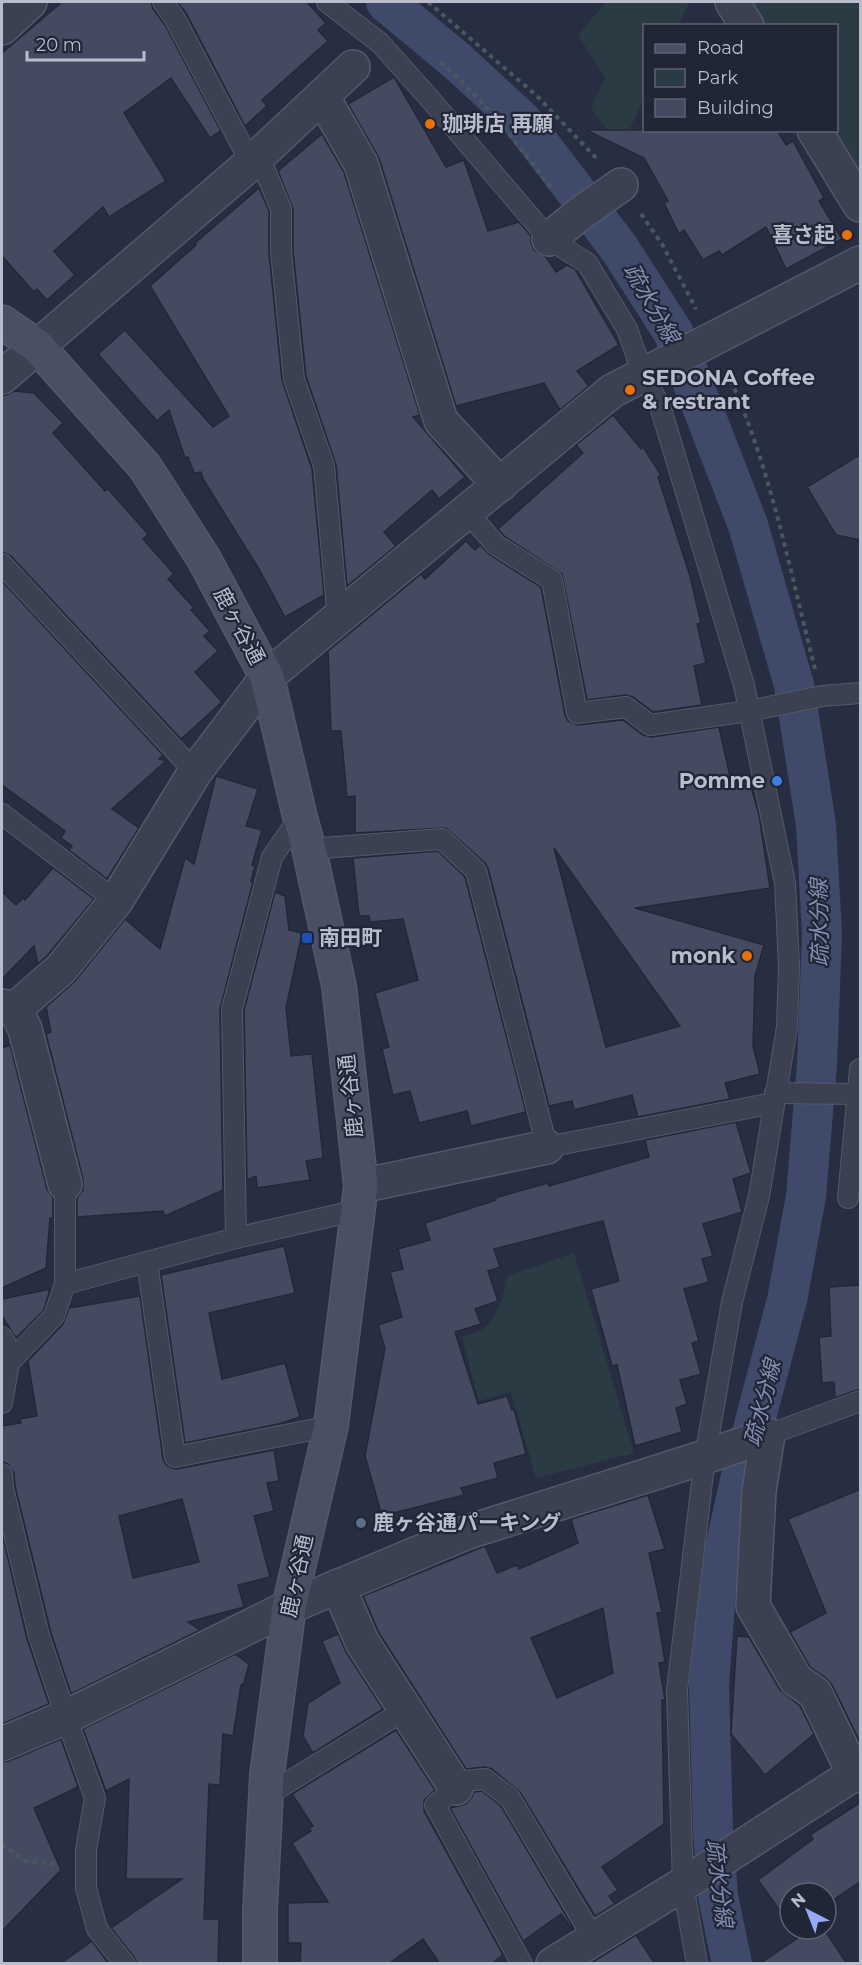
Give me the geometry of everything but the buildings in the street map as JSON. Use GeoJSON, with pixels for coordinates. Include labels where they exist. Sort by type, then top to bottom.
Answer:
{"type":"FeatureCollection","features":[{"type":"Feature","properties":{"kind":"street"},"geometry":{"type":"LineString","coordinates":[[2,28],[30,2]]}},
{"type":"Feature","properties":{"kind":"street"},"geometry":{"type":"LineString","coordinates":[[732,2],[746,24]]}},
{"type":"Feature","properties":{"kind":"street"},"geometry":{"type":"LineString","coordinates":[[2,377],[255,159],[354,67]]}},
{"type":"Feature","properties":{"kind":"street"},"geometry":{"type":"LineString","coordinates":[[322,96],[361,164],[441,421],[500,485]]}},
{"type":"Feature","properties":{"kind":"street"},"geometry":{"type":"LineString","coordinates":[[815,132],[861,205]]}},
{"type":"Feature","properties":{"kind":"street"},"geometry":{"type":"LineString","coordinates":[[549,239],[601,199]]}},
{"type":"Feature","properties":{"kind":"street"},"geometry":{"type":"LineString","coordinates":[[65,1184],[25,1029],[8,1008],[61,969],[116,901],[195,772],[267,677],[612,391],[861,263]]}},
{"type":"Feature","properties":{"kind":"street","name":"鹿ヶ谷通"},"geometry":{"type":"LineString","coordinates":[[2,322],[37,346],[145,467],[204,560],[267,677],[309,849],[339,986],[359,1198],[331,1426],[289,1606],[266,1796],[260,1910],[260,1964]]}},
{"type":"Feature","properties":{"kind":"street"},"geometry":{"type":"LineString","coordinates":[[359,1198],[547,1147]]}},
{"type":"Feature","properties":{"kind":"street"},"geometry":{"type":"LineString","coordinates":[[2,1744],[66,1717],[289,1606],[468,1532],[741,1444],[759,1491],[753,1606],[796,1680],[815,1693],[858,1774],[553,1964]]}},
{"type":"Feature","properties":{"kind":"street"},"geometry":{"type":"LineString","coordinates":[[339,1586],[362,1642],[456,1788]]}},
{"type":"Feature","properties":{"kind":"lane"},"geometry":{"type":"LineString","coordinates":[[163,2],[255,159],[281,209],[280,252],[294,379],[324,466],[338,619]]}},
{"type":"Feature","properties":{"kind":"lane"},"geometry":{"type":"LineString","coordinates":[[327,2],[380,43],[549,239],[587,263],[652,370],[660,406],[744,685],[758,709],[785,883],[789,967],[787,1027],[780,1096],[759,1196],[732,1302],[741,1444],[677,1690],[697,1964]]}},
{"type":"Feature","properties":{"kind":"lane"},"geometry":{"type":"LineString","coordinates":[[467,512],[496,545],[552,580],[577,713],[626,707],[650,725],[758,709],[818,697],[861,693]]}},
{"type":"Feature","properties":{"kind":"lane"},"geometry":{"type":"LineString","coordinates":[[2,564],[195,772]]}},
{"type":"Feature","properties":{"kind":"lane"},"geometry":{"type":"LineString","coordinates":[[2,814],[116,901]]}},
{"type":"Feature","properties":{"kind":"lane"},"geometry":{"type":"LineString","coordinates":[[236,1238],[232,1010],[272,857],[300,817]]}},
{"type":"Feature","properties":{"kind":"lane"},"geometry":{"type":"LineString","coordinates":[[309,849],[442,839],[476,871],[547,1147],[780,1096],[852,1094]]}},
{"type":"Feature","properties":{"kind":"lane"},"geometry":{"type":"LineString","coordinates":[[848,1198],[852,1094],[861,1069]]}},
{"type":"Feature","properties":{"kind":"lane"},"geometry":{"type":"LineString","coordinates":[[9,1363],[54,1316],[65,1284],[65,1184]]}},
{"type":"Feature","properties":{"kind":"lane"},"geometry":{"type":"LineString","coordinates":[[65,1284],[236,1238],[359,1198]]}},
{"type":"Feature","properties":{"kind":"lane"},"geometry":{"type":"LineString","coordinates":[[147,1262],[175,1457],[331,1426]]}},
{"type":"Feature","properties":{"kind":"lane"},"geometry":{"type":"LineString","coordinates":[[2,1337],[6,1344],[9,1363],[2,1403]]}},
{"type":"Feature","properties":{"kind":"lane"},"geometry":{"type":"LineString","coordinates":[[741,1444],[861,1401]]}},
{"type":"Feature","properties":{"kind":"lane"},"geometry":{"type":"LineString","coordinates":[[2,1473],[3,1488],[39,1636],[95,1798],[86,1850],[86,1888],[97,1929],[125,1964]]}},
{"type":"Feature","properties":{"kind":"lane"},"geometry":{"type":"LineString","coordinates":[[266,1796],[405,1710]]}},
{"type":"Feature","properties":{"kind":"lane"},"geometry":{"type":"LineString","coordinates":[[522,1964],[435,1805],[465,1780],[485,1779],[510,1798],[594,1939]]}},
{"type":"Feature","properties":{"kind":"path"},"geometry":{"type":"LineString","coordinates":[[428,2],[537,96],[601,199],[662,244],[707,342],[745,412],[778,515],[818,697]]}},
{"type":"Feature","properties":{"kind":"path"},"geometry":{"type":"LineString","coordinates":[[2,1844],[25,1861],[86,1864]]}},
{"type":"Feature","properties":{"kind":"green space"},"geometry":{"type":"Polygon","coordinates":[[[606,2],[690,2],[679,24],[643,24],[643,100],[621,148],[591,108],[605,78],[578,35],[606,2]]]}},
{"type":"Feature","properties":{"kind":"green space"},"geometry":{"type":"Polygon","coordinates":[[[743,2],[860,2],[860,205],[818,132],[838,132],[838,24],[755,24],[743,2]]]}},
{"type":"Feature","properties":{"kind":"green space"},"geometry":{"type":"Polygon","coordinates":[[[574,1253],[634,1453],[536,1478],[511,1392],[479,1401],[462,1337],[489,1324],[503,1297],[507,1276],[574,1253]]]}},
{"type":"Feature","properties":{"kind":"waterway","name":"疏水分線"},"geometry":{"type":"LineString","coordinates":[[386,2],[457,61],[522,121],[619,248],[673,332],[748,525],[794,685],[816,825],[822,934],[817,1064],[806,1196],[787,1300],[744,1463],[716,1588],[709,1684],[713,1832],[718,1896],[732,1964]]}},
{"type":"Feature","properties":{"kind":"place","name":"珈琲店 再願"},"geometry":{"type":"Point","coordinates":[430,124]}},
{"type":"Feature","properties":{"kind":"place","name":"喜さ起"},"geometry":{"type":"Point","coordinates":[847,235]}},
{"type":"Feature","properties":{"kind":"place","name":"SEDONA Coffee & restrant"},"geometry":{"type":"Point","coordinates":[630,390]}},
{"type":"Feature","properties":{"kind":"place","name":"Pomme"},"geometry":{"type":"Point","coordinates":[777,781]}},
{"type":"Feature","properties":{"kind":"place","name":"南田町"},"geometry":{"type":"Point","coordinates":[307,938]}},
{"type":"Feature","properties":{"kind":"place","name":"monk"},"geometry":{"type":"Point","coordinates":[747,956]}},
{"type":"Feature","properties":{"kind":"place","name":"鹿ヶ谷通パーキング"},"geometry":{"type":"Point","coordinates":[361,1523]}}]}
